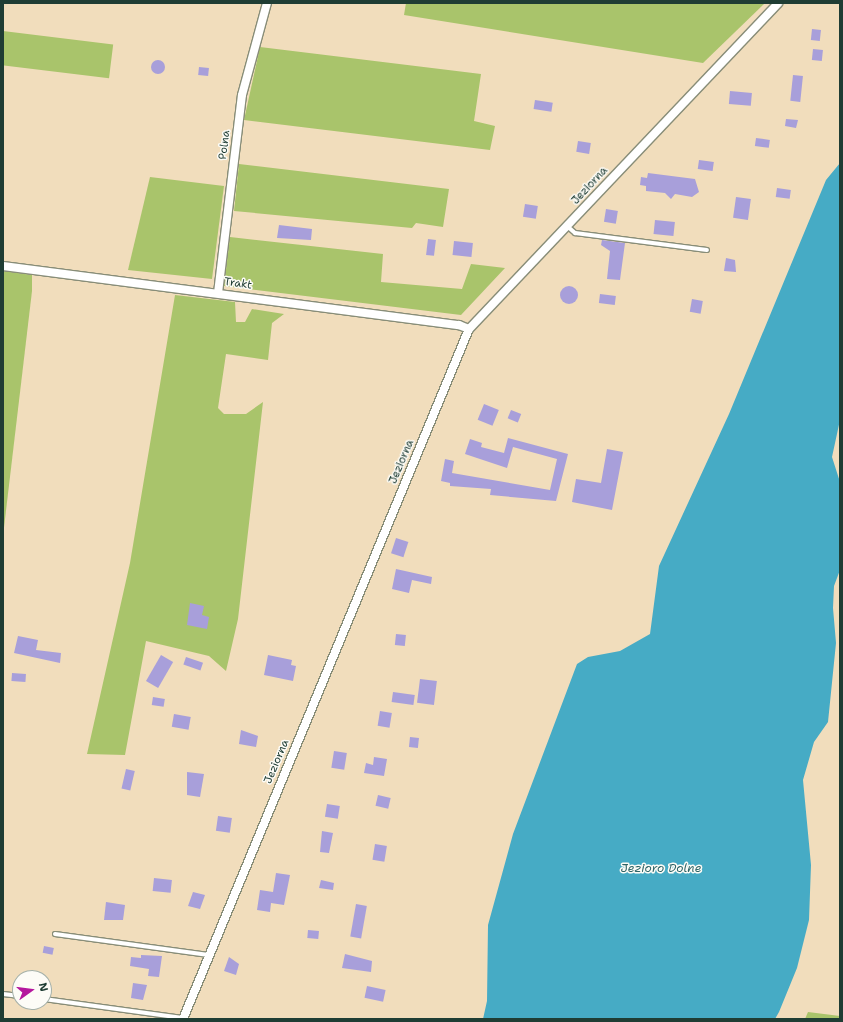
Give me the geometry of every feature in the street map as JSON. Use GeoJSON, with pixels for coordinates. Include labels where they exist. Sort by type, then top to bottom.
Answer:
{"type":"FeatureCollection","features":[{"type":"Feature","properties":{"kind":"street","name":"Polna"},"geometry":{"type":"LineString","coordinates":[[218,293],[242,95],[267,3]]}},
{"type":"Feature","properties":{"kind":"street","name":"Jeziorna"},"geometry":{"type":"LineString","coordinates":[[183,1019],[469,329],[778,3]]}},
{"type":"Feature","properties":{"kind":"street","name":"Trakt"},"geometry":{"type":"LineString","coordinates":[[3,266],[459,325],[469,329]]}},
{"type":"Feature","properties":{"kind":"lane"},"geometry":{"type":"LineString","coordinates":[[567,226],[575,233],[707,250]]}},
{"type":"Feature","properties":{"kind":"lane"},"geometry":{"type":"LineString","coordinates":[[55,934],[209,955]]}},
{"type":"Feature","properties":{"kind":"lane"},"geometry":{"type":"LineString","coordinates":[[52,1000],[183,1019]]}},
{"type":"Feature","properties":{"kind":"green space"},"geometry":{"type":"Polygon","coordinates":[[[406,3],[765,3],[703,63],[404,15],[406,3]]]}},
{"type":"Feature","properties":{"kind":"green space"},"geometry":{"type":"Polygon","coordinates":[[[3,31],[113,45],[109,78],[3,65],[3,31]]]}},
{"type":"Feature","properties":{"kind":"green space"},"geometry":{"type":"Polygon","coordinates":[[[260,47],[481,74],[474,121],[495,126],[490,150],[244,120],[260,47]]]}},
{"type":"Feature","properties":{"kind":"green space"},"geometry":{"type":"Polygon","coordinates":[[[239,164],[449,189],[443,227],[416,223],[412,228],[234,211],[239,164]]]}},
{"type":"Feature","properties":{"kind":"green space"},"geometry":{"type":"Polygon","coordinates":[[[150,177],[224,186],[212,279],[128,270],[150,177]]]}},
{"type":"Feature","properties":{"kind":"green space"},"geometry":{"type":"Polygon","coordinates":[[[230,237],[383,254],[381,282],[462,289],[471,264],[505,268],[461,315],[224,286],[230,237]]]}},
{"type":"Feature","properties":{"kind":"green space"},"geometry":{"type":"Polygon","coordinates":[[[3,271],[32,275],[32,291],[3,536],[3,271]]]}},
{"type":"Feature","properties":{"kind":"green space"},"geometry":{"type":"Polygon","coordinates":[[[175,295],[235,302],[236,322],[245,322],[252,309],[284,314],[272,323],[268,360],[226,354],[218,408],[224,414],[246,414],[263,402],[238,619],[226,671],[209,656],[146,641],[125,755],[87,754],[130,563],[175,295]]]}},
{"type":"Feature","properties":{"kind":"green space"},"geometry":{"type":"Polygon","coordinates":[[[808,1012],[840,1016],[840,1019],[805,1019],[808,1012]]]}},
{"type":"Feature","properties":{"kind":"water","name":"Jezioro Dolne"},"geometry":{"type":"Polygon","coordinates":[[[840,163],[840,420],[832,457],[840,482],[840,570],[834,586],[833,608],[836,643],[828,722],[814,742],[803,780],[811,865],[809,920],[797,968],[779,1012],[775,1019],[483,1019],[487,1001],[488,925],[513,834],[577,664],[588,657],[620,651],[650,634],[659,566],[729,414],[826,180],[840,163]]]}},
{"type":"Feature","properties":{"kind":"building"},"geometry":{"type":"Polygon","coordinates":[[[812,29],[821,30],[820,41],[811,40],[812,29]]]}},
{"type":"Feature","properties":{"kind":"building"},"geometry":{"type":"Polygon","coordinates":[[[813,49],[823,50],[822,61],[812,60],[813,49]]]}},
{"type":"Feature","properties":{"kind":"building"},"geometry":{"type":"Polygon","coordinates":[[[158,60],[163,62],[165,67],[163,72],[158,74],[153,72],[151,67],[153,62],[158,60]]]}},
{"type":"Feature","properties":{"kind":"building"},"geometry":{"type":"Polygon","coordinates":[[[199,67],[209,68],[208,76],[198,75],[199,67]]]}},
{"type":"Feature","properties":{"kind":"building"},"geometry":{"type":"Polygon","coordinates":[[[793,75],[803,76],[800,102],[790,101],[793,75]]]}},
{"type":"Feature","properties":{"kind":"building"},"geometry":{"type":"Polygon","coordinates":[[[730,91],[752,93],[751,106],[729,104],[730,91]]]}},
{"type":"Feature","properties":{"kind":"building"},"geometry":{"type":"Polygon","coordinates":[[[535,100],[553,103],[551,112],[534,109],[535,100]]]}},
{"type":"Feature","properties":{"kind":"building"},"geometry":{"type":"Polygon","coordinates":[[[786,119],[798,120],[796,128],[785,126],[786,119]]]}},
{"type":"Feature","properties":{"kind":"building"},"geometry":{"type":"Polygon","coordinates":[[[756,138],[770,140],[769,148],[755,146],[756,138]]]}},
{"type":"Feature","properties":{"kind":"building"},"geometry":{"type":"Polygon","coordinates":[[[578,141],[591,143],[589,154],[576,152],[578,141]]]}},
{"type":"Feature","properties":{"kind":"building"},"geometry":{"type":"Polygon","coordinates":[[[699,160],[714,162],[713,171],[698,169],[699,160]]]}},
{"type":"Feature","properties":{"kind":"building"},"geometry":{"type":"Polygon","coordinates":[[[648,173],[695,179],[699,192],[692,197],[675,194],[671,199],[665,193],[646,191],[646,186],[640,185],[641,177],[647,178],[648,173]]]}},
{"type":"Feature","properties":{"kind":"building"},"geometry":{"type":"Polygon","coordinates":[[[777,188],[791,190],[790,199],[776,197],[777,188]]]}},
{"type":"Feature","properties":{"kind":"building"},"geometry":{"type":"Polygon","coordinates":[[[736,197],[751,199],[748,220],[733,218],[736,197]]]}},
{"type":"Feature","properties":{"kind":"building"},"geometry":{"type":"Polygon","coordinates":[[[525,204],[538,206],[536,219],[523,217],[525,204]]]}},
{"type":"Feature","properties":{"kind":"building"},"geometry":{"type":"Polygon","coordinates":[[[606,209],[618,211],[616,224],[604,222],[606,209]]]}},
{"type":"Feature","properties":{"kind":"building"},"geometry":{"type":"Polygon","coordinates":[[[655,220],[675,222],[673,236],[654,234],[655,220]]]}},
{"type":"Feature","properties":{"kind":"building"},"geometry":{"type":"Polygon","coordinates":[[[279,225],[312,229],[311,240],[277,238],[279,225]]]}},
{"type":"Feature","properties":{"kind":"building"},"geometry":{"type":"Polygon","coordinates":[[[428,239],[436,240],[434,256],[426,255],[428,239]]]}},
{"type":"Feature","properties":{"kind":"building"},"geometry":{"type":"Polygon","coordinates":[[[602,240],[625,243],[620,280],[607,279],[610,251],[601,245],[602,240]]]}},
{"type":"Feature","properties":{"kind":"building"},"geometry":{"type":"Polygon","coordinates":[[[454,241],[473,243],[471,257],[453,255],[454,241]]]}},
{"type":"Feature","properties":{"kind":"building"},"geometry":{"type":"Polygon","coordinates":[[[726,258],[735,260],[736,272],[724,271],[726,258]]]}},
{"type":"Feature","properties":{"kind":"building"},"geometry":{"type":"Polygon","coordinates":[[[569,286],[575,289],[578,295],[575,301],[569,304],[563,301],[560,295],[563,289],[569,286]]]}},
{"type":"Feature","properties":{"kind":"building"},"geometry":{"type":"Polygon","coordinates":[[[600,294],[616,296],[615,305],[599,303],[600,294]]]}},
{"type":"Feature","properties":{"kind":"building"},"geometry":{"type":"Polygon","coordinates":[[[692,299],[703,301],[701,314],[690,312],[692,299]]]}},
{"type":"Feature","properties":{"kind":"building"},"geometry":{"type":"Polygon","coordinates":[[[484,404],[499,410],[492,426],[478,420],[484,404]]]}},
{"type":"Feature","properties":{"kind":"building"},"geometry":{"type":"Polygon","coordinates":[[[511,410],[521,414],[518,422],[508,418],[511,410]]]}},
{"type":"Feature","properties":{"kind":"building"},"geometry":{"type":"Polygon","coordinates":[[[508,438],[568,454],[556,501],[490,495],[491,489],[450,486],[450,483],[441,481],[445,459],[454,461],[452,473],[550,490],[557,459],[513,447],[507,468],[465,454],[470,439],[482,443],[481,447],[504,453],[508,438]]]}},
{"type":"Feature","properties":{"kind":"building"},"geometry":{"type":"Polygon","coordinates":[[[607,449],[623,452],[612,510],[572,502],[576,479],[601,483],[607,449]]]}},
{"type":"Feature","properties":{"kind":"building"},"geometry":{"type":"Polygon","coordinates":[[[396,538],[408,542],[403,557],[391,553],[396,538]]]}},
{"type":"Feature","properties":{"kind":"building"},"geometry":{"type":"Polygon","coordinates":[[[396,569],[432,577],[431,584],[412,580],[409,593],[392,589],[396,569]]]}},
{"type":"Feature","properties":{"kind":"building"},"geometry":{"type":"Polygon","coordinates":[[[190,603],[204,606],[202,615],[209,617],[207,629],[187,625],[190,603]]]}},
{"type":"Feature","properties":{"kind":"building"},"geometry":{"type":"Polygon","coordinates":[[[396,634],[406,635],[405,646],[395,645],[396,634]]]}},
{"type":"Feature","properties":{"kind":"building"},"geometry":{"type":"Polygon","coordinates":[[[18,636],[38,640],[36,650],[61,653],[60,663],[14,653],[18,636]]]}},
{"type":"Feature","properties":{"kind":"building"},"geometry":{"type":"Polygon","coordinates":[[[161,655],[173,662],[158,688],[146,681],[161,655]]]}},
{"type":"Feature","properties":{"kind":"building"},"geometry":{"type":"Polygon","coordinates":[[[268,655],[292,660],[291,665],[296,666],[293,681],[264,675],[268,655]]]}},
{"type":"Feature","properties":{"kind":"building"},"geometry":{"type":"Polygon","coordinates":[[[186,657],[203,663],[200,670],[183,665],[186,657]]]}},
{"type":"Feature","properties":{"kind":"building"},"geometry":{"type":"Polygon","coordinates":[[[12,673],[26,674],[25,682],[11,681],[12,673]]]}},
{"type":"Feature","properties":{"kind":"building"},"geometry":{"type":"Polygon","coordinates":[[[420,679],[437,681],[434,705],[417,703],[420,679]]]}},
{"type":"Feature","properties":{"kind":"building"},"geometry":{"type":"Polygon","coordinates":[[[393,692],[415,695],[413,705],[392,702],[393,692]]]}},
{"type":"Feature","properties":{"kind":"building"},"geometry":{"type":"Polygon","coordinates":[[[153,697],[165,699],[164,707],[152,705],[153,697]]]}},
{"type":"Feature","properties":{"kind":"building"},"geometry":{"type":"Polygon","coordinates":[[[380,711],[392,713],[390,728],[378,726],[380,711]]]}},
{"type":"Feature","properties":{"kind":"building"},"geometry":{"type":"Polygon","coordinates":[[[174,714],[191,717],[188,730],[172,727],[174,714]]]}},
{"type":"Feature","properties":{"kind":"building"},"geometry":{"type":"Polygon","coordinates":[[[241,730],[258,736],[256,747],[239,744],[241,730]]]}},
{"type":"Feature","properties":{"kind":"building"},"geometry":{"type":"Polygon","coordinates":[[[410,737],[419,738],[418,748],[409,747],[410,737]]]}},
{"type":"Feature","properties":{"kind":"building"},"geometry":{"type":"Polygon","coordinates":[[[334,751],[347,753],[344,770],[331,768],[334,751]]]}},
{"type":"Feature","properties":{"kind":"building"},"geometry":{"type":"Polygon","coordinates":[[[374,757],[387,759],[384,776],[364,773],[366,763],[373,765],[374,757]]]}},
{"type":"Feature","properties":{"kind":"building"},"geometry":{"type":"Polygon","coordinates":[[[126,769],[135,771],[130,791],[122,788],[126,769]]]}},
{"type":"Feature","properties":{"kind":"building"},"geometry":{"type":"Polygon","coordinates":[[[187,772],[204,774],[200,797],[187,795],[187,772]]]}},
{"type":"Feature","properties":{"kind":"building"},"geometry":{"type":"Polygon","coordinates":[[[378,795],[391,798],[388,809],[376,806],[378,795]]]}},
{"type":"Feature","properties":{"kind":"building"},"geometry":{"type":"Polygon","coordinates":[[[327,804],[340,806],[338,819],[325,817],[327,804]]]}},
{"type":"Feature","properties":{"kind":"building"},"geometry":{"type":"Polygon","coordinates":[[[218,816],[232,818],[230,833],[216,831],[218,816]]]}},
{"type":"Feature","properties":{"kind":"building"},"geometry":{"type":"Polygon","coordinates":[[[322,831],[333,833],[329,853],[320,852],[322,831]]]}},
{"type":"Feature","properties":{"kind":"building"},"geometry":{"type":"Polygon","coordinates":[[[375,844],[387,846],[384,862],[372,860],[375,844]]]}},
{"type":"Feature","properties":{"kind":"building"},"geometry":{"type":"Polygon","coordinates":[[[276,873],[290,875],[284,905],[271,903],[270,912],[257,910],[260,890],[273,892],[276,873]]]}},
{"type":"Feature","properties":{"kind":"building"},"geometry":{"type":"Polygon","coordinates":[[[154,878],[172,880],[171,893],[153,891],[154,878]]]}},
{"type":"Feature","properties":{"kind":"building"},"geometry":{"type":"Polygon","coordinates":[[[321,880],[334,883],[333,890],[319,888],[321,880]]]}},
{"type":"Feature","properties":{"kind":"building"},"geometry":{"type":"Polygon","coordinates":[[[193,892],[205,895],[200,909],[188,906],[193,892]]]}},
{"type":"Feature","properties":{"kind":"building"},"geometry":{"type":"Polygon","coordinates":[[[106,902],[125,905],[123,920],[104,920],[106,902]]]}},
{"type":"Feature","properties":{"kind":"building"},"geometry":{"type":"Polygon","coordinates":[[[356,904],[367,906],[361,938],[350,936],[356,904]]]}},
{"type":"Feature","properties":{"kind":"building"},"geometry":{"type":"Polygon","coordinates":[[[308,930],[319,931],[318,939],[307,938],[308,930]]]}},
{"type":"Feature","properties":{"kind":"building"},"geometry":{"type":"Polygon","coordinates":[[[44,946],[54,948],[52,955],[43,953],[44,946]]]}},
{"type":"Feature","properties":{"kind":"building"},"geometry":{"type":"Polygon","coordinates":[[[345,954],[372,961],[371,972],[342,968],[345,954]]]}},
{"type":"Feature","properties":{"kind":"building"},"geometry":{"type":"Polygon","coordinates":[[[141,955],[162,956],[159,977],[148,976],[149,969],[130,966],[131,957],[141,958],[141,955]]]}},
{"type":"Feature","properties":{"kind":"building"},"geometry":{"type":"Polygon","coordinates":[[[229,957],[239,964],[236,975],[224,971],[229,957]]]}},
{"type":"Feature","properties":{"kind":"building"},"geometry":{"type":"Polygon","coordinates":[[[133,983],[147,985],[143,1000],[131,998],[133,983]]]}},
{"type":"Feature","properties":{"kind":"building"},"geometry":{"type":"Polygon","coordinates":[[[367,986],[386,990],[383,1002],[365,998],[367,986]]]}}]}
